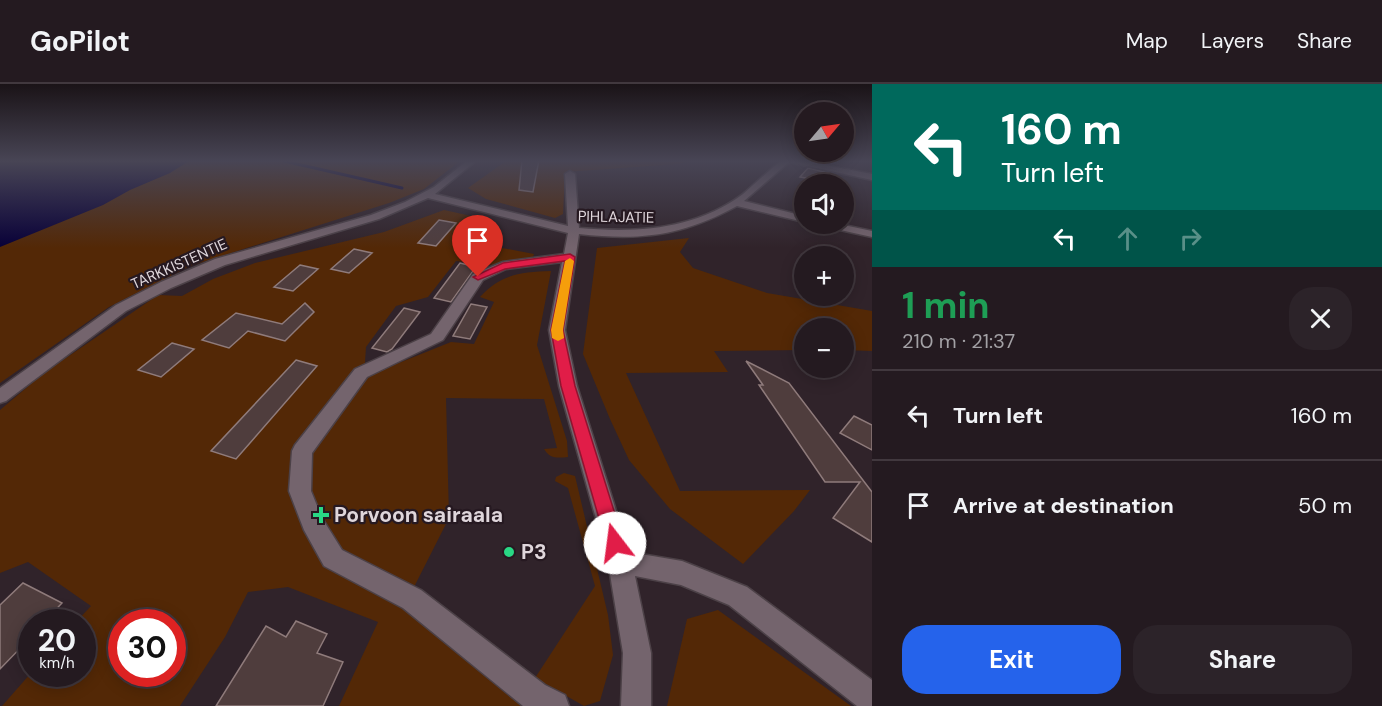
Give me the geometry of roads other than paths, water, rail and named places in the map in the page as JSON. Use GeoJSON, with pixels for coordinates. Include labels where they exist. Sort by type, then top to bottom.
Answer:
{"type":"FeatureCollection","features":[{"type":"Feature","properties":{"kind":"street","name":"TARKKISTENTIE"},"geometry":{"type":"LineString","coordinates":[[0,397],[122,308],[166,285],[220,262],[375,217],[428,195],[434,190]]}},
{"type":"Feature","properties":{"kind":"street"},"geometry":{"type":"LineString","coordinates":[[571,190],[574,232],[557,330],[568,386],[620,562],[637,653],[636,706]]}},
{"type":"Feature","properties":{"kind":"street","name":"PIHLAJATIE"},"geometry":{"type":"LineString","coordinates":[[428,195],[574,232],[611,235],[663,233],[704,221],[738,203],[752,190]]}},
{"type":"Feature","properties":{"kind":"street"},"geometry":{"type":"LineString","coordinates":[[738,203],[794,217]]}},
{"type":"Feature","properties":{"kind":"street"},"geometry":{"type":"LineString","coordinates":[[854,230],[872,234]]}},
{"type":"Feature","properties":{"kind":"street"},"geometry":{"type":"LineString","coordinates":[[554,706],[534,696],[412,599],[333,558],[312,523],[300,491],[302,451],[361,374],[437,337],[478,277],[503,266],[570,257]]}},
{"type":"Feature","properties":{"kind":"street"},"geometry":{"type":"LineString","coordinates":[[620,562],[682,573],[738,596],[872,699]]}},
{"type":"Feature","properties":{"kind":"place","name":"Porvoon sairaala"},"geometry":{"type":"Point","coordinates":[321,515]}},
{"type":"Feature","properties":{"kind":"place","name":"P3"},"geometry":{"type":"Point","coordinates":[509,552]}}]}
